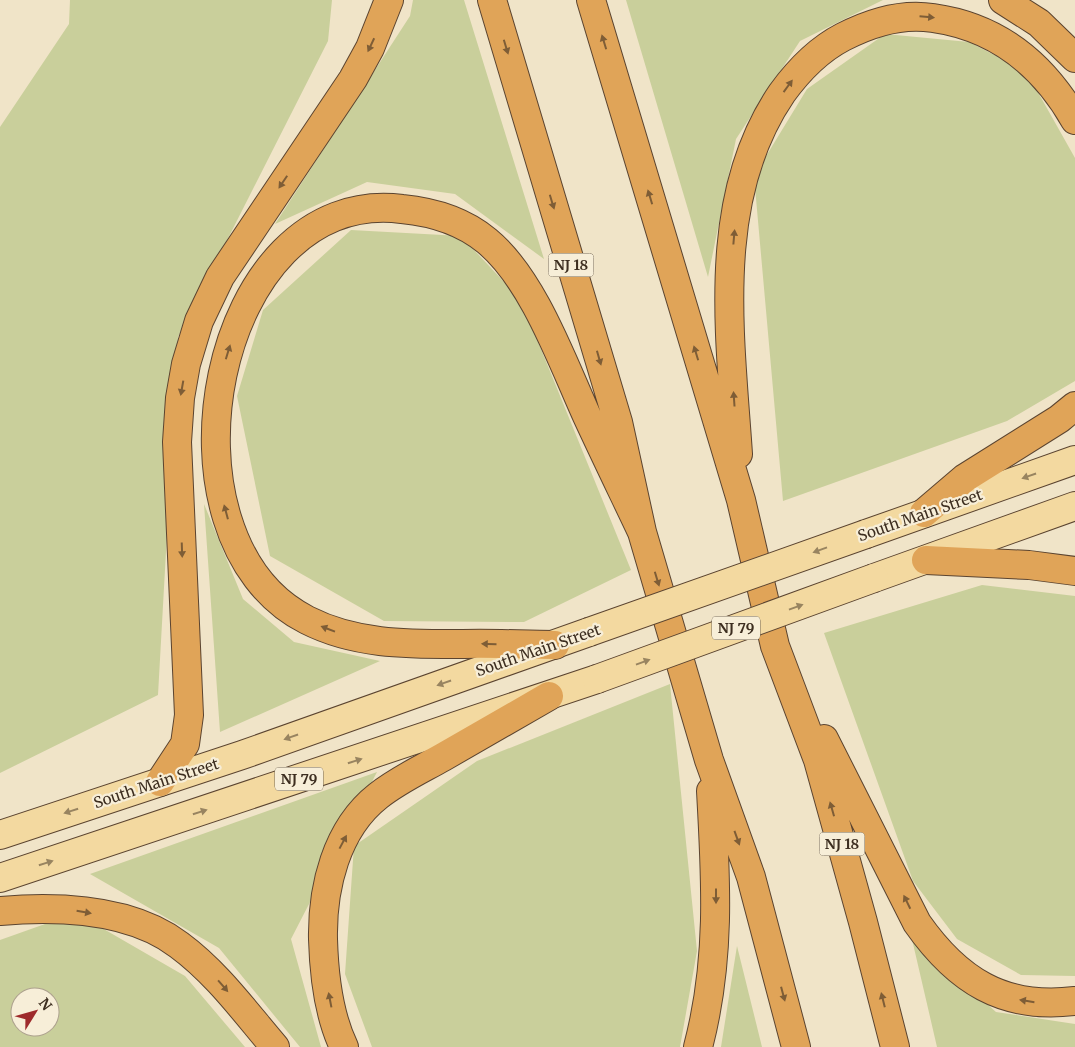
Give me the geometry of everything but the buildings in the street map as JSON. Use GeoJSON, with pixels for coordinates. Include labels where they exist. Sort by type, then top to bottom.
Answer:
{"type":"FeatureCollection","features":[{"type":"Feature","properties":{"kind":"highway"},"geometry":{"type":"LineString","coordinates":[[160,782],[184,744],[189,715],[177,442],[180,398],[186,364],[199,321],[220,278],[353,79],[370,48],[389,0]]}},
{"type":"Feature","properties":{"kind":"highway","name":"NJ 18"},"geometry":{"type":"LineString","coordinates":[[492,0],[618,422],[642,532],[709,760],[751,877],[796,1047]]}},
{"type":"Feature","properties":{"kind":"highway","name":"NJ 18"},"geometry":{"type":"LineString","coordinates":[[591,0],[741,500],[775,646],[818,760],[895,1047]]}},
{"type":"Feature","properties":{"kind":"highway"},"geometry":{"type":"LineString","coordinates":[[1003,0],[1039,23],[1075,58]]}},
{"type":"Feature","properties":{"kind":"highway"},"geometry":{"type":"LineString","coordinates":[[741,500],[730,342],[730,284],[735,218],[742,182],[758,135],[771,109],[790,82],[812,58],[826,47],[860,28],[893,18],[924,16],[958,21],[986,31],[1004,42],[1049,83],[1075,120]]}},
{"type":"Feature","properties":{"kind":"highway"},"geometry":{"type":"LineString","coordinates":[[555,645],[427,646],[370,641],[338,633],[296,614],[272,595],[251,572],[230,529],[220,489],[215,449],[216,409],[222,372],[233,335],[248,302],[266,274],[280,256],[314,229],[334,219],[366,210],[393,208],[426,212],[457,222],[485,240],[505,259],[528,293],[558,350],[642,532]]}},
{"type":"Feature","properties":{"kind":"highway"},"geometry":{"type":"LineString","coordinates":[[924,513],[965,478],[1059,419],[1075,406]]}},
{"type":"Feature","properties":{"kind":"highway"},"geometry":{"type":"LineString","coordinates":[[926,560],[1029,565],[1075,571]]}},
{"type":"Feature","properties":{"kind":"highway"},"geometry":{"type":"LineString","coordinates":[[775,646],[869,825],[917,923],[934,947],[956,970],[989,990],[1014,999],[1039,1003],[1075,1001]]}},
{"type":"Feature","properties":{"kind":"highway"},"geometry":{"type":"LineString","coordinates":[[344,1047],[330,1005],[324,967],[323,926],[329,880],[337,853],[353,823],[367,805],[406,777],[549,696]]}},
{"type":"Feature","properties":{"kind":"highway"},"geometry":{"type":"LineString","coordinates":[[698,1047],[705,1020],[716,935],[716,883],[709,760]]}},
{"type":"Feature","properties":{"kind":"highway"},"geometry":{"type":"LineString","coordinates":[[0,911],[74,910],[125,919],[154,930],[178,944],[210,971],[275,1047]]}},
{"type":"Feature","properties":{"kind":"main road","name":"South Main Street"},"geometry":{"type":"LineString","coordinates":[[0,835],[160,782],[555,645],[1075,460]]}},
{"type":"Feature","properties":{"kind":"main road","name":"NJ 79"},"geometry":{"type":"LineString","coordinates":[[0,878],[549,696],[1075,506]]}},
{"type":"Feature","properties":{"kind":"green space"},"geometry":{"type":"Polygon","coordinates":[[[70,0],[332,0],[328,41],[178,337],[158,695],[0,773],[0,127],[69,24],[70,0]]]}},
{"type":"Feature","properties":{"kind":"green space"},"geometry":{"type":"Polygon","coordinates":[[[413,0],[464,0],[544,259],[455,194],[367,182],[275,224],[410,16],[413,0]]]}},
{"type":"Feature","properties":{"kind":"green space"},"geometry":{"type":"Polygon","coordinates":[[[626,0],[883,0],[800,41],[736,139],[708,277],[626,0]]]}},
{"type":"Feature","properties":{"kind":"green space"},"geometry":{"type":"Polygon","coordinates":[[[885,34],[969,42],[1026,71],[1075,158],[1075,381],[1007,421],[783,501],[754,176],[807,89],[885,34]]]}},
{"type":"Feature","properties":{"kind":"green space"},"geometry":{"type":"Polygon","coordinates":[[[351,230],[461,236],[521,300],[631,570],[524,622],[384,621],[270,556],[237,396],[263,310],[351,230]]]}},
{"type":"Feature","properties":{"kind":"green space"},"geometry":{"type":"Polygon","coordinates":[[[204,504],[243,599],[294,642],[380,661],[220,732],[204,504]]]}},
{"type":"Feature","properties":{"kind":"green space"},"geometry":{"type":"Polygon","coordinates":[[[982,585],[1075,596],[1075,976],[1021,975],[957,939],[913,881],[824,633],[982,585]]]}},
{"type":"Feature","properties":{"kind":"green space"},"geometry":{"type":"Polygon","coordinates":[[[670,684],[697,951],[680,1047],[372,1047],[345,974],[354,846],[477,761],[670,684]]]}},
{"type":"Feature","properties":{"kind":"green space"},"geometry":{"type":"Polygon","coordinates":[[[377,772],[291,939],[321,1047],[300,1047],[219,948],[90,874],[377,772]]]}},
{"type":"Feature","properties":{"kind":"green space"},"geometry":{"type":"Polygon","coordinates":[[[76,913],[185,976],[245,1047],[0,1047],[0,940],[76,913]]]}},
{"type":"Feature","properties":{"kind":"green space"},"geometry":{"type":"Polygon","coordinates":[[[911,935],[996,1012],[1075,1024],[1075,1047],[937,1047],[911,935]]]}},
{"type":"Feature","properties":{"kind":"green space"},"geometry":{"type":"Polygon","coordinates":[[[737,946],[762,1047],[721,1047],[737,946]]]}}]}
